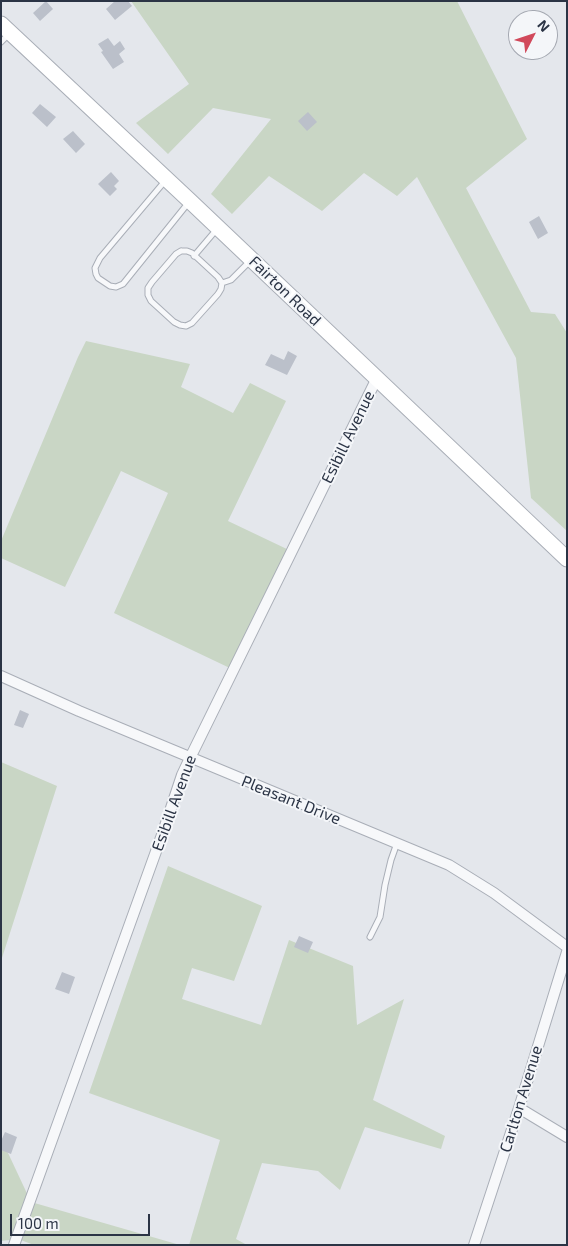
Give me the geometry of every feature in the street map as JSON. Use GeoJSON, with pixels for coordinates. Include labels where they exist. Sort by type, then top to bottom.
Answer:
{"type":"FeatureCollection","features":[{"type":"Feature","properties":{"kind":"main road","name":"Fairton Road"},"geometry":{"type":"LineString","coordinates":[[4,33],[167,179],[567,559]]}},
{"type":"Feature","properties":{"kind":"street","name":"Esibill Avenue"},"geometry":{"type":"LineString","coordinates":[[14,1245],[182,776],[376,378]]}},
{"type":"Feature","properties":{"kind":"street","name":"Pleasant Drive"},"geometry":{"type":"LineString","coordinates":[[1,676],[190,758],[449,865],[494,893],[567,947]]}},
{"type":"Feature","properties":{"kind":"street","name":"Carlton Avenue"},"geometry":{"type":"LineString","coordinates":[[474,1245],[567,952]]}},
{"type":"Feature","properties":{"kind":"street"},"geometry":{"type":"LineString","coordinates":[[519,1108],[567,1137]]}},
{"type":"Feature","properties":{"kind":"lane"},"geometry":{"type":"LineString","coordinates":[[167,179],[100,258],[95,268],[98,278],[110,286],[116,287],[124,284],[190,201]]}},
{"type":"Feature","properties":{"kind":"lane"},"geometry":{"type":"LineString","coordinates":[[194,256],[218,227]]}},
{"type":"Feature","properties":{"kind":"lane"},"geometry":{"type":"LineString","coordinates":[[187,250],[194,256],[218,277],[222,283],[221,289],[192,323],[180,326],[151,301],[148,295],[148,288],[176,254],[187,250]]}},
{"type":"Feature","properties":{"kind":"lane"},"geometry":{"type":"LineString","coordinates":[[222,283],[231,280],[252,259]]}},
{"type":"Feature","properties":{"kind":"lane"},"geometry":{"type":"LineString","coordinates":[[370,937],[380,917],[385,885],[397,843]]}},
{"type":"Feature","properties":{"kind":"green space"},"geometry":{"type":"Polygon","coordinates":[[[131,1],[457,1],[527,139],[466,188],[531,312],[555,314],[567,333],[567,531],[531,498],[516,358],[417,177],[397,196],[364,173],[322,211],[269,176],[232,214],[211,194],[271,119],[213,108],[168,154],[136,123],[189,84],[131,1]]]}},
{"type":"Feature","properties":{"kind":"green space"},"geometry":{"type":"Polygon","coordinates":[[[86,341],[190,364],[181,387],[233,413],[250,383],[286,401],[228,521],[291,551],[234,670],[114,613],[168,493],[121,471],[65,587],[1,558],[1,541],[86,341]]]}},
{"type":"Feature","properties":{"kind":"green space"},"geometry":{"type":"Polygon","coordinates":[[[1,762],[57,786],[1,961],[1,762]]]}},
{"type":"Feature","properties":{"kind":"green space"},"geometry":{"type":"Polygon","coordinates":[[[168,866],[262,906],[234,981],[192,968],[182,999],[261,1025],[289,940],[353,966],[357,1025],[404,999],[373,1100],[445,1136],[441,1149],[365,1127],[340,1190],[318,1171],[262,1163],[236,1239],[247,1245],[189,1245],[220,1140],[89,1093],[168,866]]]}},
{"type":"Feature","properties":{"kind":"green space"},"geometry":{"type":"Polygon","coordinates":[[[1,1138],[31,1202],[180,1245],[34,1245],[18,1239],[1,1241],[1,1138]]]}},
{"type":"Feature","properties":{"kind":"building"},"geometry":{"type":"Polygon","coordinates":[[[46,1],[53,9],[40,21],[33,13],[46,1]]]}},
{"type":"Feature","properties":{"kind":"building"},"geometry":{"type":"Polygon","coordinates":[[[115,1],[128,1],[132,6],[115,20],[106,9],[115,1]]]}},
{"type":"Feature","properties":{"kind":"building"},"geometry":{"type":"Polygon","coordinates":[[[108,38],[114,46],[120,41],[125,49],[119,54],[124,62],[113,69],[101,52],[103,51],[98,44],[108,38]]]}},
{"type":"Feature","properties":{"kind":"building"},"geometry":{"type":"Polygon","coordinates":[[[40,104],[56,117],[47,127],[32,113],[40,104]]]}},
{"type":"Feature","properties":{"kind":"building"},"geometry":{"type":"Polygon","coordinates":[[[308,112],[317,122],[307,131],[298,121],[308,112]]]}},
{"type":"Feature","properties":{"kind":"building"},"geometry":{"type":"Polygon","coordinates":[[[73,131],[85,144],[76,153],[63,139],[73,131]]]}},
{"type":"Feature","properties":{"kind":"building"},"geometry":{"type":"Polygon","coordinates":[[[111,172],[119,181],[114,186],[117,189],[110,196],[98,184],[111,172]]]}},
{"type":"Feature","properties":{"kind":"building"},"geometry":{"type":"Polygon","coordinates":[[[539,216],[548,233],[538,239],[529,222],[539,216]]]}},
{"type":"Feature","properties":{"kind":"building"},"geometry":{"type":"Polygon","coordinates":[[[288,351],[297,356],[287,375],[265,365],[271,354],[284,360],[288,351]]]}},
{"type":"Feature","properties":{"kind":"building"},"geometry":{"type":"Polygon","coordinates":[[[20,710],[29,714],[23,728],[14,725],[20,710]]]}},
{"type":"Feature","properties":{"kind":"building"},"geometry":{"type":"Polygon","coordinates":[[[299,936],[313,942],[308,953],[294,947],[299,936]]]}},
{"type":"Feature","properties":{"kind":"building"},"geometry":{"type":"Polygon","coordinates":[[[62,972],[75,977],[69,994],[55,989],[62,972]]]}},
{"type":"Feature","properties":{"kind":"building"},"geometry":{"type":"Polygon","coordinates":[[[5,1132],[17,1137],[11,1154],[1,1150],[1,1141],[5,1132]]]}}]}
